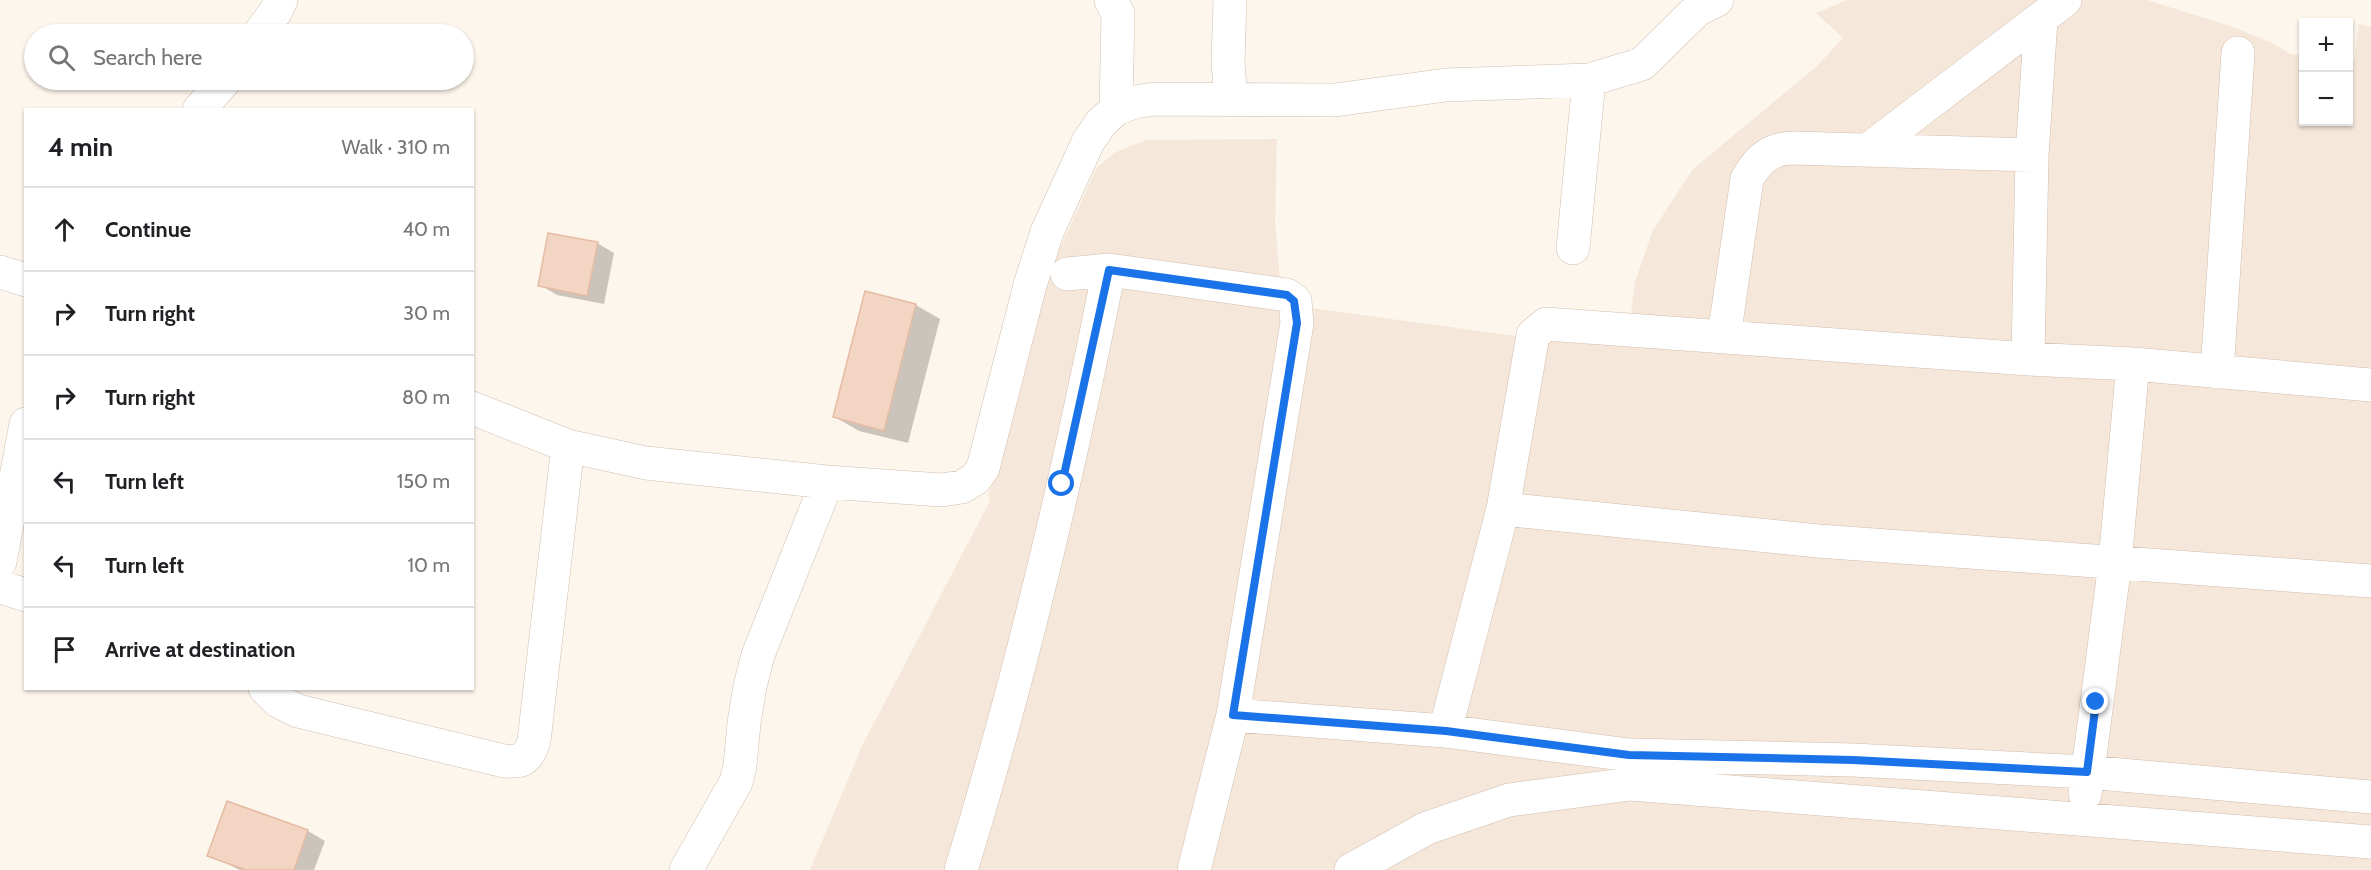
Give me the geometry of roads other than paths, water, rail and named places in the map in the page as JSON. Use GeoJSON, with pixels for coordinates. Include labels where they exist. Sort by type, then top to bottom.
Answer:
{"type":"FeatureCollection","features":[{"type":"Feature","properties":{"kind":"street"},"geometry":{"type":"LineString","coordinates":[[266,24],[281,0]]}},
{"type":"Feature","properties":{"kind":"street"},"geometry":{"type":"LineString","coordinates":[[1112,0],[1118,14],[1116,109]]}},
{"type":"Feature","properties":{"kind":"street"},"geometry":{"type":"LineString","coordinates":[[1230,0],[1228,63],[1231,99]]}},
{"type":"Feature","properties":{"kind":"street"},"geometry":{"type":"LineString","coordinates":[[474,409],[568,446],[646,463],[827,482],[941,490],[962,487],[975,479],[983,468],[1030,285],[1047,232],[1088,142],[1101,123],[1116,109],[1134,102],[1155,99],[1335,100],[1446,86],[1588,80],[1642,64],[1697,10],[1717,0]]}},
{"type":"Feature","properties":{"kind":"street"},"geometry":{"type":"LineString","coordinates":[[1869,149],[2053,10]]}},
{"type":"Feature","properties":{"kind":"street"},"geometry":{"type":"LineString","coordinates":[[2028,358],[2032,156],[2053,10]]}},
{"type":"Feature","properties":{"kind":"street"},"geometry":{"type":"LineString","coordinates":[[2217,372],[2238,53]]}},
{"type":"Feature","properties":{"kind":"street"},"geometry":{"type":"LineString","coordinates":[[1573,248],[1588,80]]}},
{"type":"Feature","properties":{"kind":"street"},"geometry":{"type":"LineString","coordinates":[[201,108],[216,90]]}},
{"type":"Feature","properties":{"kind":"street"},"geometry":{"type":"LineString","coordinates":[[1724,337],[1747,179],[1755,165],[1766,154],[1781,148],[1869,149],[2032,156]]}},
{"type":"Feature","properties":{"kind":"street"},"geometry":{"type":"LineString","coordinates":[[961,870],[1001,736],[1034,606],[1109,270]]}},
{"type":"Feature","properties":{"kind":"street"},"geometry":{"type":"LineString","coordinates":[[1067,274],[1109,270],[1287,295],[1294,301],[1297,323],[1233,715],[1194,870]]}},
{"type":"Feature","properties":{"kind":"street"},"geometry":{"type":"LineString","coordinates":[[0,272],[24,279]]}},
{"type":"Feature","properties":{"kind":"street"},"geometry":{"type":"LineString","coordinates":[[1446,731],[1503,509],[1533,335],[1538,329],[1550,323],[2133,364],[2371,385]]}},
{"type":"Feature","properties":{"kind":"street"},"geometry":{"type":"LineString","coordinates":[[2083,819],[2087,772],[2115,563],[2133,364]]}},
{"type":"Feature","properties":{"kind":"street"},"geometry":{"type":"LineString","coordinates":[[0,562],[24,435]]}},
{"type":"Feature","properties":{"kind":"street"},"geometry":{"type":"LineString","coordinates":[[267,690],[278,701],[298,711],[504,761],[519,762],[528,756],[534,741],[568,446]]}},
{"type":"Feature","properties":{"kind":"street"},"geometry":{"type":"LineString","coordinates":[[687,870],[736,782],[747,705],[758,655],[827,482]]}},
{"type":"Feature","properties":{"kind":"street"},"geometry":{"type":"LineString","coordinates":[[1503,509],[1818,541],[2371,582]]}},
{"type":"Feature","properties":{"kind":"street"},"geometry":{"type":"LineString","coordinates":[[0,587],[24,594]]}},
{"type":"Feature","properties":{"kind":"street"},"geometry":{"type":"LineString","coordinates":[[1233,715],[1446,731],[1630,770],[2083,819],[2371,842]]}},
{"type":"Feature","properties":{"kind":"street"},"geometry":{"type":"LineString","coordinates":[[1351,870],[1427,828],[1509,800],[1630,770],[1853,760],[2087,772],[2371,797]]}}]}
